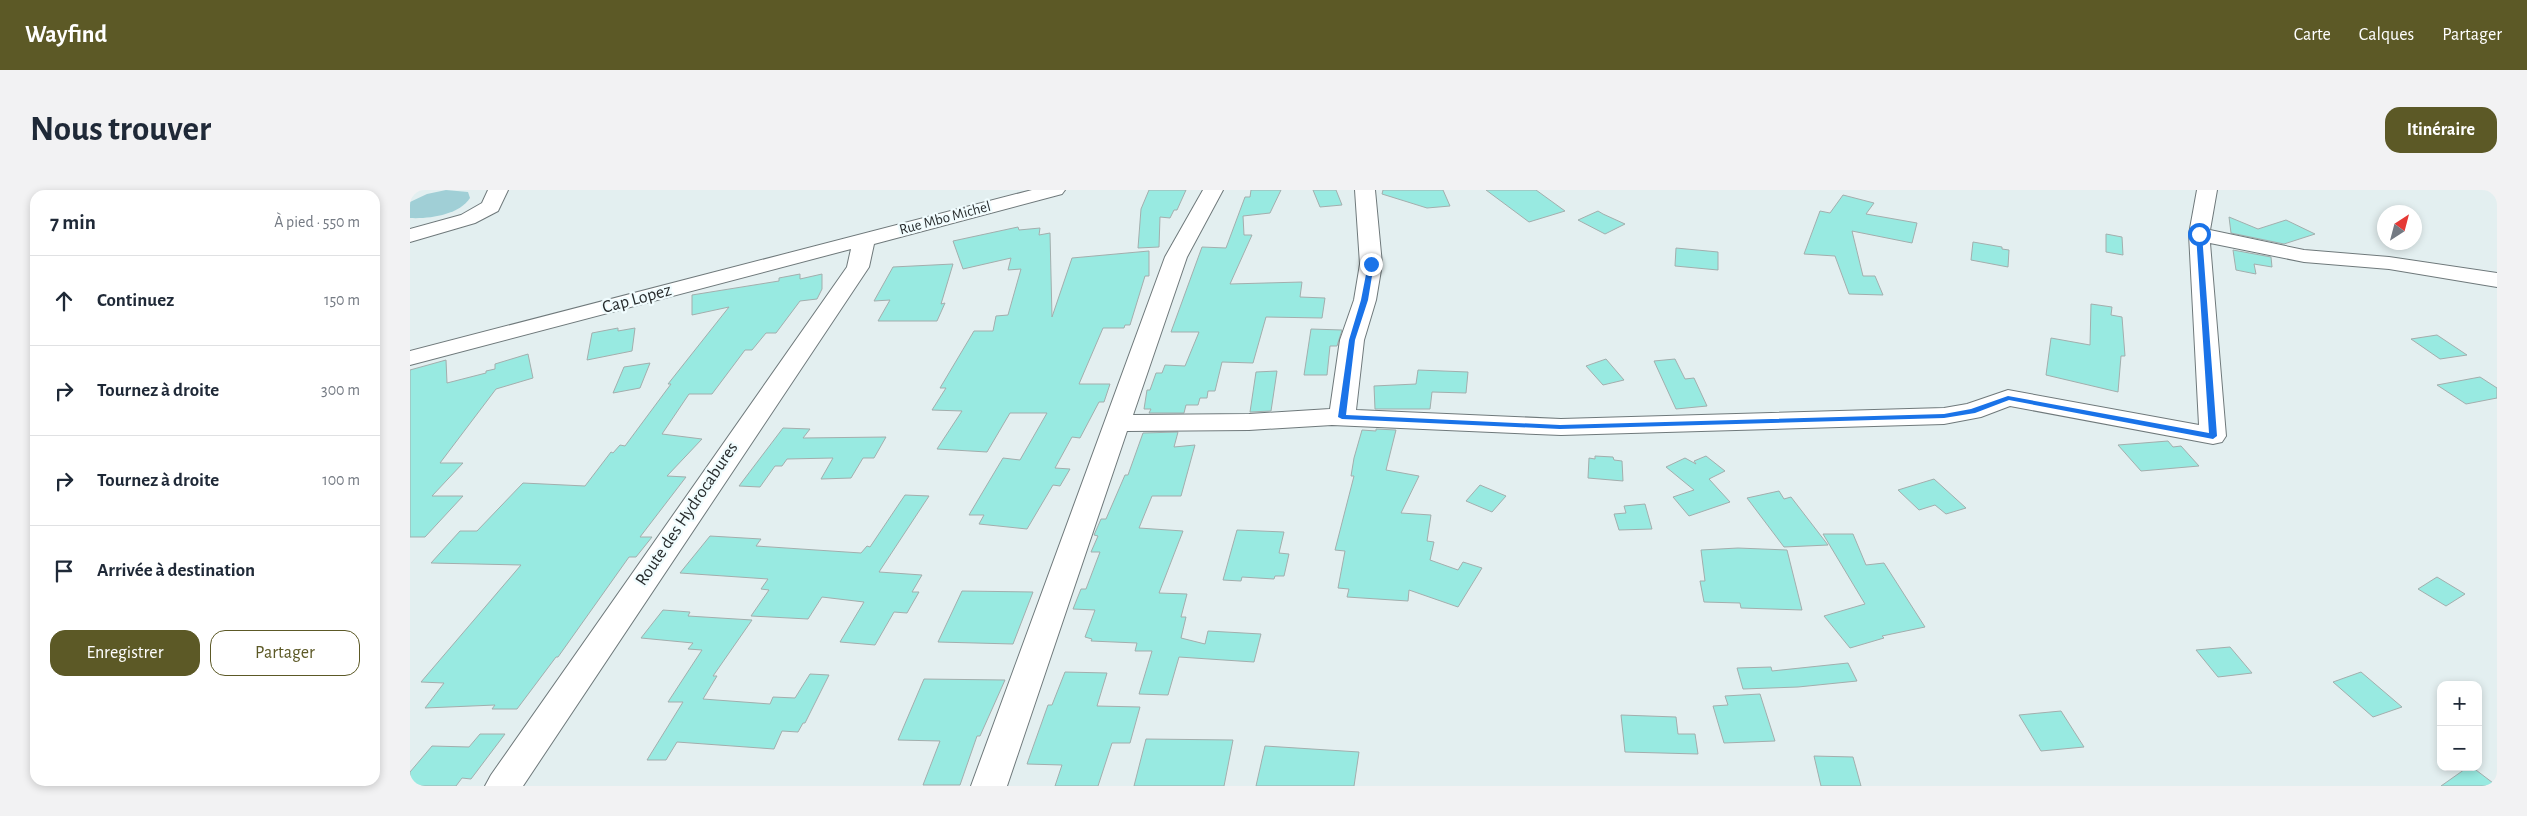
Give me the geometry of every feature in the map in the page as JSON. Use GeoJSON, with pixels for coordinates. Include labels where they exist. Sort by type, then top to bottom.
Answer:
{"type":"FeatureCollection","features":[{"type":"Feature","properties":{"kind":"street"},"geometry":{"type":"LineString","coordinates":[[410,236],[468,219],[491,207],[498,190]]}},
{"type":"Feature","properties":{"kind":"street","name":"Rue Mbo Michel"},"geometry":{"type":"LineString","coordinates":[[864,240],[1055,190]]}},
{"type":"Feature","properties":{"kind":"street"},"geometry":{"type":"LineString","coordinates":[[989,786],[1176,256],[1213,190]]}},
{"type":"Feature","properties":{"kind":"street"},"geometry":{"type":"LineString","coordinates":[[1342,417],[1352,340],[1365,300],[1371,264],[1365,190]]}},
{"type":"Feature","properties":{"kind":"street"},"geometry":{"type":"LineString","coordinates":[[1117,423],[1249,422],[1342,417],[1580,426],[1944,416],[1972,411],[2008,398],[2213,436],[2199,234],[2207,190]]}},
{"type":"Feature","properties":{"kind":"street"},"geometry":{"type":"LineString","coordinates":[[2199,234],[2304,256],[2389,263],[2497,280]]}},
{"type":"Feature","properties":{"kind":"street","name":"Cap Lopez"},"geometry":{"type":"LineString","coordinates":[[410,358],[864,240]]}},
{"type":"Feature","properties":{"kind":"street","name":"Route des Hydrocabures"},"geometry":{"type":"LineString","coordinates":[[503,786],[858,267],[864,240]]}},
{"type":"Feature","properties":{"kind":"shaded area"},"geometry":{"type":"Polygon","coordinates":[[[446,190],[468,192],[470,198],[459,208],[443,215],[410,218],[410,202],[427,194],[446,190]]]}},
{"type":"Feature","properties":{"kind":"building"},"geometry":{"type":"Polygon","coordinates":[[[1149,190],[1186,190],[1177,210],[1174,210],[1170,218],[1160,217],[1159,247],[1138,248],[1141,209],[1149,190]]]}},
{"type":"Feature","properties":{"kind":"building"},"geometry":{"type":"Polygon","coordinates":[[[1251,190],[1281,190],[1270,213],[1243,216],[1244,235],[1252,235],[1230,284],[1302,282],[1300,297],[1325,298],[1322,318],[1266,317],[1253,363],[1222,362],[1215,391],[1208,391],[1207,398],[1200,398],[1198,405],[1186,405],[1184,413],[1149,413],[1151,409],[1144,409],[1147,390],[1150,390],[1156,373],[1162,373],[1165,365],[1185,366],[1199,332],[1171,332],[1202,247],[1226,248],[1245,197],[1250,197],[1251,190]]]}},
{"type":"Feature","properties":{"kind":"building"},"geometry":{"type":"Polygon","coordinates":[[[1313,190],[1336,190],[1342,205],[1320,207],[1313,190]]]}},
{"type":"Feature","properties":{"kind":"building"},"geometry":{"type":"Polygon","coordinates":[[[1383,190],[1443,190],[1450,206],[1427,208],[1382,194],[1383,190]]]}},
{"type":"Feature","properties":{"kind":"building"},"geometry":{"type":"Polygon","coordinates":[[[1486,190],[1536,190],[1565,211],[1529,222],[1486,190]]]}},
{"type":"Feature","properties":{"kind":"building"},"geometry":{"type":"Polygon","coordinates":[[[1843,195],[1874,203],[1866,214],[1917,223],[1912,243],[1852,231],[1863,276],[1875,276],[1883,295],[1849,294],[1835,256],[1804,254],[1820,211],[1830,213],[1843,195]]]}},
{"type":"Feature","properties":{"kind":"building"},"geometry":{"type":"Polygon","coordinates":[[[1598,211],[1625,224],[1605,234],[1578,220],[1598,211]]]}},
{"type":"Feature","properties":{"kind":"building"},"geometry":{"type":"Polygon","coordinates":[[[2229,217],[2258,229],[2286,220],[2315,234],[2284,244],[2231,233],[2229,217]]]}},
{"type":"Feature","properties":{"kind":"building"},"geometry":{"type":"Polygon","coordinates":[[[1018,227],[1019,230],[1040,228],[1039,235],[1050,233],[1052,317],[1072,258],[1149,251],[1149,276],[1145,276],[1130,325],[1125,325],[1124,328],[1103,328],[1079,384],[1110,384],[1104,402],[1099,402],[1080,438],[1072,437],[1055,468],[1070,469],[1060,486],[1053,485],[1027,529],[979,524],[984,515],[969,515],[1003,458],[1020,460],[1047,413],[1010,413],[987,452],[937,449],[962,411],[932,410],[946,388],[940,388],[974,331],[993,331],[996,316],[1008,315],[1021,269],[1008,270],[1011,258],[963,269],[953,241],[1018,227]]]}},
{"type":"Feature","properties":{"kind":"building"},"geometry":{"type":"Polygon","coordinates":[[[2106,234],[2122,237],[2123,255],[2106,252],[2106,234]]]}},
{"type":"Feature","properties":{"kind":"building"},"geometry":{"type":"Polygon","coordinates":[[[1973,242],[2009,250],[2008,267],[1971,260],[1973,242]]]}},
{"type":"Feature","properties":{"kind":"building"},"geometry":{"type":"Polygon","coordinates":[[[1676,248],[1718,252],[1718,270],[1675,266],[1676,248]]]}},
{"type":"Feature","properties":{"kind":"building"},"geometry":{"type":"Polygon","coordinates":[[[2233,250],[2271,257],[2272,267],[2254,264],[2256,274],[2236,270],[2233,250]]]}},
{"type":"Feature","properties":{"kind":"building"},"geometry":{"type":"Polygon","coordinates":[[[953,264],[941,304],[945,303],[937,321],[878,321],[890,300],[874,301],[893,267],[953,264]]]}},
{"type":"Feature","properties":{"kind":"building"},"geometry":{"type":"Polygon","coordinates":[[[800,274],[800,279],[822,274],[822,289],[817,299],[800,301],[776,333],[766,333],[752,350],[745,350],[712,394],[689,394],[662,434],[702,439],[667,476],[686,477],[640,537],[652,537],[636,557],[629,557],[558,657],[556,657],[517,709],[492,709],[495,705],[425,708],[444,683],[421,682],[521,565],[431,563],[460,531],[477,531],[523,483],[585,486],[611,452],[613,453],[620,445],[625,446],[671,384],[668,384],[729,307],[692,315],[692,295],[779,281],[779,278],[800,274]]]}},
{"type":"Feature","properties":{"kind":"building"},"geometry":{"type":"Polygon","coordinates":[[[2091,304],[2112,307],[2111,315],[2122,317],[2125,356],[2121,356],[2118,392],[2046,375],[2051,338],[2090,345],[2091,304]]]}},
{"type":"Feature","properties":{"kind":"building"},"geometry":{"type":"Polygon","coordinates":[[[618,328],[618,331],[635,328],[632,351],[587,360],[592,333],[618,328]]]}},
{"type":"Feature","properties":{"kind":"building"},"geometry":{"type":"Polygon","coordinates":[[[1311,329],[1342,330],[1337,346],[1330,346],[1327,375],[1304,375],[1311,329]]]}},
{"type":"Feature","properties":{"kind":"building"},"geometry":{"type":"Polygon","coordinates":[[[2437,335],[2467,355],[2440,359],[2411,339],[2437,335]]]}},
{"type":"Feature","properties":{"kind":"building"},"geometry":{"type":"Polygon","coordinates":[[[528,354],[533,378],[496,389],[440,463],[463,463],[432,496],[463,496],[425,537],[410,537],[410,370],[446,360],[447,383],[486,373],[486,371],[495,369],[495,364],[528,354]]]}},
{"type":"Feature","properties":{"kind":"building"},"geometry":{"type":"Polygon","coordinates":[[[1606,359],[1624,380],[1603,385],[1586,366],[1606,359]]]}},
{"type":"Feature","properties":{"kind":"building"},"geometry":{"type":"Polygon","coordinates":[[[1675,359],[1685,379],[1694,378],[1707,406],[1676,409],[1654,361],[1675,359]]]}},
{"type":"Feature","properties":{"kind":"building"},"geometry":{"type":"Polygon","coordinates":[[[650,363],[640,388],[613,393],[624,367],[650,363]]]}},
{"type":"Feature","properties":{"kind":"building"},"geometry":{"type":"Polygon","coordinates":[[[1418,370],[1468,372],[1466,393],[1432,392],[1430,409],[1375,409],[1374,386],[1416,384],[1418,370]]]}},
{"type":"Feature","properties":{"kind":"building"},"geometry":{"type":"Polygon","coordinates":[[[1277,371],[1271,411],[1250,412],[1256,372],[1277,371]]]}},
{"type":"Feature","properties":{"kind":"building"},"geometry":{"type":"Polygon","coordinates":[[[2480,377],[2497,388],[2497,398],[2466,404],[2437,385],[2480,377]]]}},
{"type":"Feature","properties":{"kind":"building"},"geometry":{"type":"Polygon","coordinates":[[[783,428],[810,429],[803,438],[886,437],[874,458],[863,458],[851,478],[821,479],[833,458],[787,459],[782,466],[775,466],[760,487],[739,486],[783,428]]]}},
{"type":"Feature","properties":{"kind":"building"},"geometry":{"type":"Polygon","coordinates":[[[1376,429],[1396,430],[1386,470],[1419,476],[1401,513],[1431,515],[1427,541],[1434,542],[1430,560],[1458,570],[1463,562],[1482,568],[1458,607],[1409,590],[1408,601],[1347,597],[1349,589],[1338,588],[1345,551],[1335,550],[1354,476],[1351,476],[1354,458],[1362,430],[1376,431],[1376,429]]]}},
{"type":"Feature","properties":{"kind":"building"},"geometry":{"type":"Polygon","coordinates":[[[1178,432],[1174,447],[1195,445],[1181,496],[1152,496],[1139,528],[1183,531],[1159,593],[1187,594],[1181,617],[1186,617],[1181,638],[1205,644],[1208,631],[1261,634],[1254,662],[1179,657],[1168,695],[1139,694],[1152,651],[1135,651],[1137,643],[1091,641],[1092,639],[1085,637],[1095,610],[1073,609],[1081,589],[1086,589],[1100,552],[1091,552],[1098,536],[1094,535],[1101,519],[1106,519],[1125,475],[1128,475],[1143,433],[1178,432]]]}},
{"type":"Feature","properties":{"kind":"building"},"geometry":{"type":"Polygon","coordinates":[[[2168,441],[2173,447],[2181,446],[2199,466],[2141,471],[2118,445],[2168,441]]]}},
{"type":"Feature","properties":{"kind":"building"},"geometry":{"type":"Polygon","coordinates":[[[1595,456],[1613,457],[1614,460],[1622,461],[1623,481],[1588,478],[1589,458],[1595,459],[1595,456]]]}},
{"type":"Feature","properties":{"kind":"building"},"geometry":{"type":"Polygon","coordinates":[[[1706,456],[1725,471],[1709,479],[1730,502],[1689,516],[1673,497],[1694,490],[1666,467],[1685,458],[1696,464],[1694,461],[1706,456]]]}},
{"type":"Feature","properties":{"kind":"building"},"geometry":{"type":"Polygon","coordinates":[[[1934,479],[1966,508],[1946,514],[1935,505],[1919,510],[1898,490],[1934,479]]]}},
{"type":"Feature","properties":{"kind":"building"},"geometry":{"type":"Polygon","coordinates":[[[1480,485],[1506,496],[1492,512],[1466,501],[1480,485]]]}},
{"type":"Feature","properties":{"kind":"building"},"geometry":{"type":"Polygon","coordinates":[[[1779,491],[1784,499],[1791,497],[1828,545],[1784,547],[1747,498],[1779,491]]]}},
{"type":"Feature","properties":{"kind":"building"},"geometry":{"type":"Polygon","coordinates":[[[905,495],[929,496],[879,572],[922,575],[912,592],[919,592],[907,613],[894,612],[875,645],[840,642],[864,602],[822,597],[808,619],[751,616],[769,590],[761,589],[768,579],[680,573],[710,536],[761,539],[756,546],[861,553],[867,546],[870,547],[905,495]]]}},
{"type":"Feature","properties":{"kind":"building"},"geometry":{"type":"Polygon","coordinates":[[[1645,504],[1652,529],[1619,530],[1614,514],[1626,513],[1624,506],[1645,504]]]}},
{"type":"Feature","properties":{"kind":"building"},"geometry":{"type":"Polygon","coordinates":[[[1237,530],[1284,532],[1279,553],[1289,554],[1284,576],[1275,576],[1274,579],[1242,577],[1241,581],[1223,580],[1237,530]]]}},
{"type":"Feature","properties":{"kind":"building"},"geometry":{"type":"Polygon","coordinates":[[[1823,534],[1853,534],[1866,565],[1884,563],[1925,627],[1882,636],[1884,638],[1850,648],[1824,616],[1865,604],[1823,534]]]}},
{"type":"Feature","properties":{"kind":"building"},"geometry":{"type":"Polygon","coordinates":[[[1738,548],[1787,550],[1802,610],[1741,608],[1740,603],[1704,602],[1700,581],[1705,581],[1701,550],[1738,548]]]}},
{"type":"Feature","properties":{"kind":"building"},"geometry":{"type":"Polygon","coordinates":[[[2437,577],[2465,594],[2446,606],[2418,589],[2437,577]]]}},
{"type":"Feature","properties":{"kind":"building"},"geometry":{"type":"Polygon","coordinates":[[[962,591],[1033,592],[1013,644],[938,642],[962,591]]]}},
{"type":"Feature","properties":{"kind":"building"},"geometry":{"type":"Polygon","coordinates":[[[663,610],[690,612],[688,616],[752,620],[713,676],[717,676],[703,699],[770,704],[773,697],[795,698],[810,674],[829,675],[805,723],[803,723],[798,732],[782,731],[774,749],[677,742],[666,760],[647,760],[683,702],[668,702],[702,650],[688,649],[693,643],[641,638],[663,610]]]}},
{"type":"Feature","properties":{"kind":"building"},"geometry":{"type":"Polygon","coordinates":[[[2230,647],[2252,673],[2218,677],[2196,650],[2230,647]]]}},
{"type":"Feature","properties":{"kind":"building"},"geometry":{"type":"Polygon","coordinates":[[[1848,663],[1857,681],[1798,687],[1743,689],[1737,668],[1771,667],[1772,671],[1848,663]]]}},
{"type":"Feature","properties":{"kind":"building"},"geometry":{"type":"Polygon","coordinates":[[[1065,672],[1107,673],[1097,706],[1140,707],[1130,743],[1112,743],[1098,786],[1055,786],[1062,765],[1027,764],[1048,705],[1052,705],[1065,672]]]}},
{"type":"Feature","properties":{"kind":"building"},"geometry":{"type":"Polygon","coordinates":[[[2361,672],[2402,707],[2373,717],[2333,682],[2361,672]]]}},
{"type":"Feature","properties":{"kind":"building"},"geometry":{"type":"Polygon","coordinates":[[[924,679],[1005,680],[980,736],[977,736],[960,785],[923,785],[940,741],[898,740],[924,679]]]}},
{"type":"Feature","properties":{"kind":"building"},"geometry":{"type":"Polygon","coordinates":[[[1760,694],[1775,741],[1724,743],[1713,706],[1728,705],[1725,696],[1760,694]]]}},
{"type":"Feature","properties":{"kind":"building"},"geometry":{"type":"Polygon","coordinates":[[[2061,711],[2084,747],[2041,751],[2019,715],[2061,711]]]}},
{"type":"Feature","properties":{"kind":"building"},"geometry":{"type":"Polygon","coordinates":[[[1621,715],[1676,717],[1678,734],[1695,734],[1698,754],[1625,752],[1621,715]]]}},
{"type":"Feature","properties":{"kind":"building"},"geometry":{"type":"Polygon","coordinates":[[[480,734],[505,734],[471,779],[462,778],[456,786],[410,786],[410,772],[432,746],[469,747],[480,734]]]}},
{"type":"Feature","properties":{"kind":"building"},"geometry":{"type":"Polygon","coordinates":[[[1146,739],[1233,740],[1224,786],[1134,786],[1146,739]]]}},
{"type":"Feature","properties":{"kind":"building"},"geometry":{"type":"Polygon","coordinates":[[[1265,746],[1359,752],[1354,786],[1256,786],[1265,746]]]}},
{"type":"Feature","properties":{"kind":"building"},"geometry":{"type":"Polygon","coordinates":[[[1814,756],[1853,757],[1861,786],[1821,786],[1814,756]]]}},
{"type":"Feature","properties":{"kind":"building"},"geometry":{"type":"Polygon","coordinates":[[[2462,771],[2477,771],[2497,786],[2441,786],[2462,771]]]}},
{"type":"Feature","properties":{"kind":"route"},"geometry":{"type":"LineString","coordinates":[[1371,264],[1365,300],[1352,340],[1342,417],[1560,427],[1944,416],[1972,411],[2008,398],[2213,436],[2199,234]]}}]}
